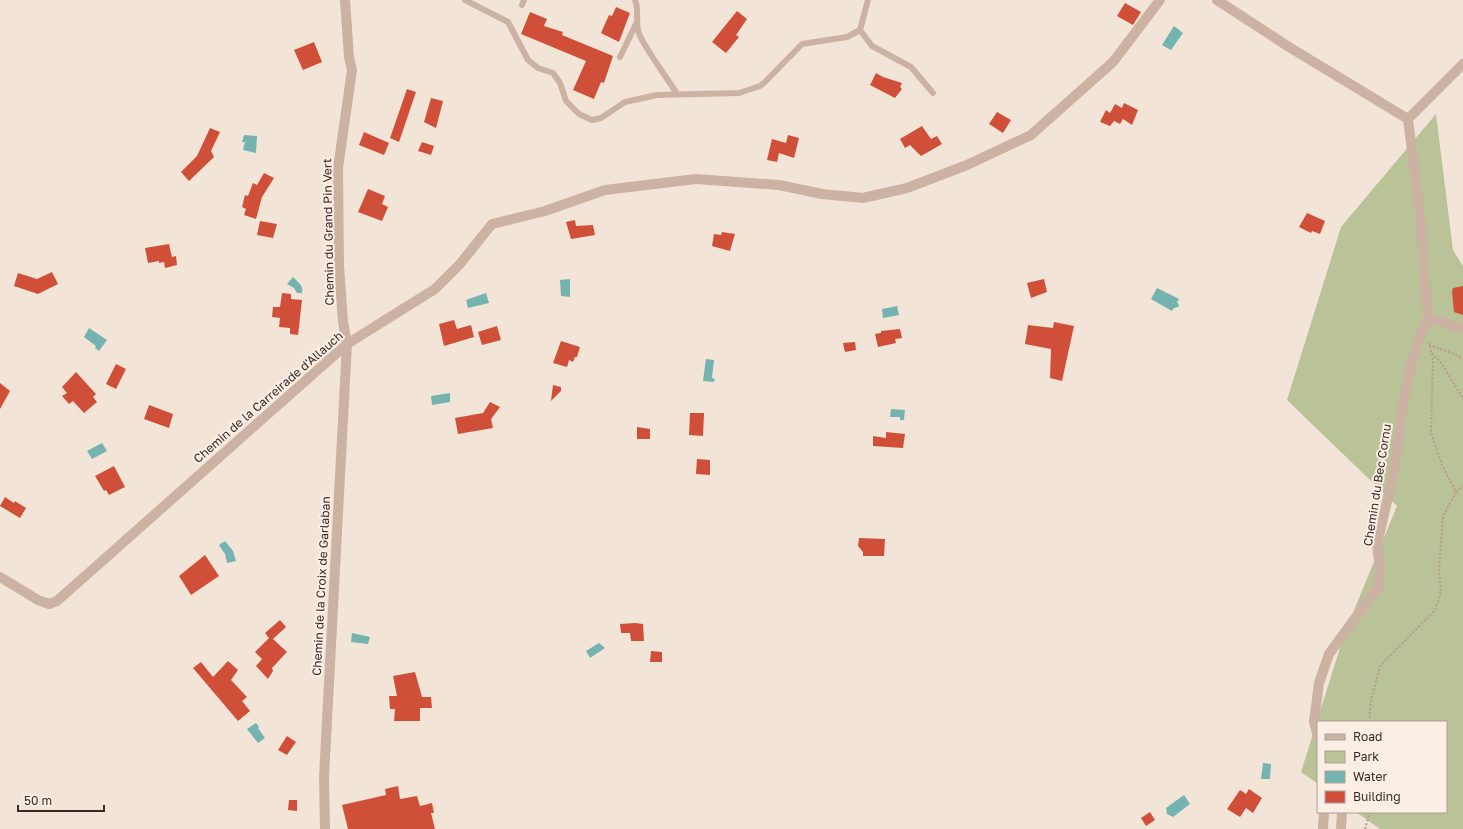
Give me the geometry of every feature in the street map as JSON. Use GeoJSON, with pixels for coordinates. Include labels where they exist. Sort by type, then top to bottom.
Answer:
{"type":"FeatureCollection","features":[{"type":"Feature","properties":{"kind":"street","name":"Chemin du Grand Pin Vert"},"geometry":{"type":"LineString","coordinates":[[344,0],[349,57],[352,70],[338,168],[338,228],[342,322],[346,344]]}},
{"type":"Feature","properties":{"kind":"street","name":"Chemin de la Carreirade d'Allauch"},"geometry":{"type":"LineString","coordinates":[[0,577],[44,603],[48,604],[57,601],[346,344],[435,289],[460,264],[492,224],[545,211],[605,190],[696,179],[779,186],[822,194],[863,198],[907,188],[967,165],[1031,135],[1113,62],[1160,0]]}},
{"type":"Feature","properties":{"kind":"street"},"geometry":{"type":"LineString","coordinates":[[1217,0],[1289,47],[1408,118]]}},
{"type":"Feature","properties":{"kind":"street"},"geometry":{"type":"LineString","coordinates":[[1408,118],[1463,64]]}},
{"type":"Feature","properties":{"kind":"street"},"geometry":{"type":"LineString","coordinates":[[1408,118],[1421,223],[1428,318],[1463,329]]}},
{"type":"Feature","properties":{"kind":"street","name":"Chemin du Bec Cornu"},"geometry":{"type":"LineString","coordinates":[[1317,733],[1314,722],[1319,683],[1329,654],[1378,587],[1380,569],[1377,545],[1395,466],[1401,417],[1410,369],[1420,336],[1428,318]]}},
{"type":"Feature","properties":{"kind":"street","name":"Chemin de la Croix de Garlaban"},"geometry":{"type":"LineString","coordinates":[[325,829],[324,777],[346,344]]}},
{"type":"Feature","properties":{"kind":"street"},"geometry":{"type":"LineString","coordinates":[[1323,829],[1324,813]]}},
{"type":"Feature","properties":{"kind":"street"},"geometry":{"type":"LineString","coordinates":[[1341,829],[1342,813]]}},
{"type":"Feature","properties":{"kind":"lane"},"geometry":{"type":"LineString","coordinates":[[465,0],[508,22],[528,60],[538,68],[553,74],[560,83],[566,101],[579,114],[592,120],[601,118],[625,102],[657,95],[740,93],[760,86],[802,44],[847,36],[860,30]]}},
{"type":"Feature","properties":{"kind":"lane"},"geometry":{"type":"LineString","coordinates":[[635,0],[637,5],[636,24],[640,36],[678,94]]}},
{"type":"Feature","properties":{"kind":"lane"},"geometry":{"type":"LineString","coordinates":[[860,30],[868,0]]}},
{"type":"Feature","properties":{"kind":"lane"},"geometry":{"type":"LineString","coordinates":[[620,57],[636,24]]}},
{"type":"Feature","properties":{"kind":"lane"},"geometry":{"type":"LineString","coordinates":[[860,30],[872,46],[912,67],[921,76],[933,93]]}},
{"type":"Feature","properties":{"kind":"path"},"geometry":{"type":"LineString","coordinates":[[1429,338],[1433,359],[1431,433],[1442,466],[1456,492]]}},
{"type":"Feature","properties":{"kind":"path"},"geometry":{"type":"LineString","coordinates":[[1430,345],[1455,354],[1463,359]]}},
{"type":"Feature","properties":{"kind":"path"},"geometry":{"type":"LineString","coordinates":[[1431,352],[1441,363],[1463,398]]}},
{"type":"Feature","properties":{"kind":"path"},"geometry":{"type":"LineString","coordinates":[[1369,721],[1371,701],[1380,666],[1435,610],[1441,592],[1439,569],[1443,516],[1456,492],[1463,486]]}},
{"type":"Feature","properties":{"kind":"path"},"geometry":{"type":"LineString","coordinates":[[1365,829],[1370,813]]}},
{"type":"Feature","properties":{"kind":"green space"},"geometry":{"type":"Polygon","coordinates":[[[1436,114],[1453,250],[1463,266],[1463,829],[1380,829],[1357,813],[1447,813],[1447,721],[1317,721],[1345,632],[1397,506],[1287,400],[1341,227],[1436,114]]]}},
{"type":"Feature","properties":{"kind":"green space"},"geometry":{"type":"Polygon","coordinates":[[[1317,721],[1317,783],[1301,772],[1317,721]]]}},
{"type":"Feature","properties":{"kind":"water"},"geometry":{"type":"Polygon","coordinates":[[[1174,26],[1183,33],[1171,50],[1162,45],[1174,26]]]}},
{"type":"Feature","properties":{"kind":"water"},"geometry":{"type":"Polygon","coordinates":[[[244,135],[257,136],[256,153],[243,150],[245,142],[242,142],[244,135]]]}},
{"type":"Feature","properties":{"kind":"water"},"geometry":{"type":"Polygon","coordinates":[[[293,277],[299,282],[302,293],[297,293],[294,288],[287,284],[293,277]]]}},
{"type":"Feature","properties":{"kind":"water"},"geometry":{"type":"Polygon","coordinates":[[[570,279],[570,297],[561,296],[560,280],[570,279]]]}},
{"type":"Feature","properties":{"kind":"water"},"geometry":{"type":"Polygon","coordinates":[[[1157,288],[1179,299],[1177,302],[1179,305],[1178,307],[1174,308],[1172,311],[1151,299],[1157,288]]]}},
{"type":"Feature","properties":{"kind":"water"},"geometry":{"type":"Polygon","coordinates":[[[486,293],[489,303],[468,308],[466,300],[486,293]]]}},
{"type":"Feature","properties":{"kind":"water"},"geometry":{"type":"Polygon","coordinates":[[[897,306],[899,315],[883,318],[882,309],[897,306]]]}},
{"type":"Feature","properties":{"kind":"water"},"geometry":{"type":"Polygon","coordinates":[[[89,328],[107,340],[99,351],[95,348],[96,346],[84,337],[89,328]]]}},
{"type":"Feature","properties":{"kind":"water"},"geometry":{"type":"Polygon","coordinates":[[[706,359],[714,360],[712,378],[715,379],[714,382],[703,381],[706,359]]]}},
{"type":"Feature","properties":{"kind":"water"},"geometry":{"type":"Polygon","coordinates":[[[450,393],[450,402],[432,405],[431,396],[450,393]]]}},
{"type":"Feature","properties":{"kind":"water"},"geometry":{"type":"Polygon","coordinates":[[[891,409],[905,410],[904,420],[900,420],[900,417],[890,417],[891,409]]]}},
{"type":"Feature","properties":{"kind":"water"},"geometry":{"type":"Polygon","coordinates":[[[102,443],[107,451],[92,459],[87,451],[102,443]]]}},
{"type":"Feature","properties":{"kind":"water"},"geometry":{"type":"Polygon","coordinates":[[[225,541],[233,551],[236,561],[227,563],[225,554],[219,545],[225,541]]]}},
{"type":"Feature","properties":{"kind":"water"},"geometry":{"type":"Polygon","coordinates":[[[352,633],[370,637],[368,644],[351,642],[352,633]]]}},
{"type":"Feature","properties":{"kind":"water"},"geometry":{"type":"Polygon","coordinates":[[[599,643],[605,648],[590,658],[586,651],[599,643]]]}},
{"type":"Feature","properties":{"kind":"water"},"geometry":{"type":"Polygon","coordinates":[[[256,723],[265,738],[258,743],[247,729],[256,723]]]}},
{"type":"Feature","properties":{"kind":"water"},"geometry":{"type":"Polygon","coordinates":[[[1263,763],[1271,764],[1270,779],[1261,779],[1263,763]]]}},
{"type":"Feature","properties":{"kind":"water"},"geometry":{"type":"Polygon","coordinates":[[[1184,795],[1190,804],[1173,817],[1167,814],[1166,808],[1184,795]]]}},
{"type":"Feature","properties":{"kind":"building"},"geometry":{"type":"Polygon","coordinates":[[[1125,3],[1141,12],[1133,25],[1117,16],[1125,3]]]}},
{"type":"Feature","properties":{"kind":"building"},"geometry":{"type":"Polygon","coordinates":[[[616,7],[630,13],[619,42],[601,33],[609,15],[612,16],[616,7]]]}},
{"type":"Feature","properties":{"kind":"building"},"geometry":{"type":"Polygon","coordinates":[[[737,11],[747,19],[736,35],[739,37],[726,53],[712,42],[737,11]]]}},
{"type":"Feature","properties":{"kind":"building"},"geometry":{"type":"Polygon","coordinates":[[[530,12],[547,19],[544,26],[563,32],[562,35],[613,56],[604,83],[601,82],[594,99],[573,90],[586,61],[521,34],[530,12]]]}},
{"type":"Feature","properties":{"kind":"building"},"geometry":{"type":"Polygon","coordinates":[[[314,42],[322,62],[303,70],[294,50],[314,42]]]}},
{"type":"Feature","properties":{"kind":"building"},"geometry":{"type":"Polygon","coordinates":[[[876,73],[883,77],[902,83],[900,87],[902,89],[895,98],[870,85],[876,73]]]}},
{"type":"Feature","properties":{"kind":"building"},"geometry":{"type":"Polygon","coordinates":[[[407,89],[416,92],[399,142],[390,138],[407,89]]]}},
{"type":"Feature","properties":{"kind":"building"},"geometry":{"type":"Polygon","coordinates":[[[431,98],[443,101],[436,128],[424,122],[431,98]]]}},
{"type":"Feature","properties":{"kind":"building"},"geometry":{"type":"Polygon","coordinates":[[[1124,103],[1138,110],[1132,125],[1123,119],[1120,124],[1114,121],[1110,126],[1100,122],[1106,110],[1110,113],[1115,104],[1122,108],[1124,103]]]}},
{"type":"Feature","properties":{"kind":"building"},"geometry":{"type":"Polygon","coordinates":[[[997,112],[1011,120],[1003,133],[989,124],[997,112]]]}},
{"type":"Feature","properties":{"kind":"building"},"geometry":{"type":"Polygon","coordinates":[[[922,126],[931,139],[937,136],[942,144],[921,156],[910,145],[905,148],[900,139],[922,126]]]}},
{"type":"Feature","properties":{"kind":"building"},"geometry":{"type":"Polygon","coordinates":[[[210,128],[220,132],[211,151],[214,157],[189,181],[181,172],[197,156],[210,128]]]}},
{"type":"Feature","properties":{"kind":"building"},"geometry":{"type":"Polygon","coordinates":[[[364,132],[389,143],[384,155],[359,145],[364,132]]]}},
{"type":"Feature","properties":{"kind":"building"},"geometry":{"type":"Polygon","coordinates":[[[788,135],[799,138],[794,158],[779,153],[777,162],[767,160],[772,139],[786,143],[788,135]]]}},
{"type":"Feature","properties":{"kind":"building"},"geometry":{"type":"Polygon","coordinates":[[[422,142],[434,146],[431,155],[418,151],[422,142]]]}},
{"type":"Feature","properties":{"kind":"building"},"geometry":{"type":"Polygon","coordinates":[[[264,173],[274,178],[262,197],[256,219],[244,215],[246,209],[242,207],[245,195],[248,196],[253,183],[257,185],[264,173]]]}},
{"type":"Feature","properties":{"kind":"building"},"geometry":{"type":"Polygon","coordinates":[[[368,189],[385,196],[382,204],[388,207],[382,221],[358,212],[368,189]]]}},
{"type":"Feature","properties":{"kind":"building"},"geometry":{"type":"Polygon","coordinates":[[[1307,213],[1325,221],[1320,234],[1312,231],[1311,233],[1299,227],[1307,213]]]}},
{"type":"Feature","properties":{"kind":"building"},"geometry":{"type":"Polygon","coordinates":[[[575,220],[576,226],[593,225],[595,235],[571,239],[566,222],[575,220]]]}},
{"type":"Feature","properties":{"kind":"building"},"geometry":{"type":"Polygon","coordinates":[[[260,221],[277,224],[273,238],[257,235],[260,221]]]}},
{"type":"Feature","properties":{"kind":"building"},"geometry":{"type":"Polygon","coordinates":[[[722,232],[735,234],[730,251],[712,246],[714,234],[721,235],[722,232]]]}},
{"type":"Feature","properties":{"kind":"building"},"geometry":{"type":"Polygon","coordinates":[[[169,244],[172,257],[176,256],[177,265],[165,268],[164,262],[159,263],[159,261],[148,263],[145,248],[169,244]]]}},
{"type":"Feature","properties":{"kind":"building"},"geometry":{"type":"Polygon","coordinates":[[[52,272],[58,284],[38,294],[14,286],[18,273],[37,279],[52,272]]]}},
{"type":"Feature","properties":{"kind":"building"},"geometry":{"type":"Polygon","coordinates":[[[1044,279],[1047,292],[1031,298],[1027,283],[1044,279]]]}},
{"type":"Feature","properties":{"kind":"building"},"geometry":{"type":"Polygon","coordinates":[[[1463,286],[1463,315],[1454,312],[1452,292],[1453,288],[1463,286]]]}},
{"type":"Feature","properties":{"kind":"building"},"geometry":{"type":"Polygon","coordinates":[[[282,293],[291,294],[291,299],[302,300],[298,335],[290,334],[290,328],[279,327],[280,318],[272,317],[273,307],[280,307],[282,293]]]}},
{"type":"Feature","properties":{"kind":"building"},"geometry":{"type":"Polygon","coordinates":[[[454,320],[457,329],[471,325],[474,337],[444,346],[439,324],[454,320]]]}},
{"type":"Feature","properties":{"kind":"building"},"geometry":{"type":"Polygon","coordinates":[[[1054,322],[1074,326],[1062,381],[1050,378],[1051,349],[1025,344],[1028,325],[1053,328],[1054,322]]]}},
{"type":"Feature","properties":{"kind":"building"},"geometry":{"type":"Polygon","coordinates":[[[497,326],[501,340],[482,345],[478,332],[497,326]]]}},
{"type":"Feature","properties":{"kind":"building"},"geometry":{"type":"Polygon","coordinates":[[[900,329],[902,338],[895,339],[896,343],[878,347],[875,334],[881,333],[881,331],[900,329]]]}},
{"type":"Feature","properties":{"kind":"building"},"geometry":{"type":"Polygon","coordinates":[[[561,341],[580,347],[577,357],[575,357],[573,362],[569,360],[567,367],[553,363],[561,341]]]}},
{"type":"Feature","properties":{"kind":"building"},"geometry":{"type":"Polygon","coordinates":[[[855,342],[856,350],[845,352],[843,343],[855,342]]]}},
{"type":"Feature","properties":{"kind":"building"},"geometry":{"type":"Polygon","coordinates":[[[116,364],[126,369],[116,389],[106,384],[116,364]]]}},
{"type":"Feature","properties":{"kind":"building"},"geometry":{"type":"Polygon","coordinates":[[[76,372],[96,394],[93,397],[97,402],[84,413],[73,401],[69,404],[62,396],[67,393],[62,387],[76,372]]]}},
{"type":"Feature","properties":{"kind":"building"},"geometry":{"type":"Polygon","coordinates":[[[0,383],[10,391],[0,409],[0,383]]]}},
{"type":"Feature","properties":{"kind":"building"},"geometry":{"type":"Polygon","coordinates":[[[553,385],[561,387],[561,391],[551,401],[553,385]]]}},
{"type":"Feature","properties":{"kind":"building"},"geometry":{"type":"Polygon","coordinates":[[[490,402],[500,407],[491,419],[493,428],[458,434],[455,418],[483,413],[490,402]]]}},
{"type":"Feature","properties":{"kind":"building"},"geometry":{"type":"Polygon","coordinates":[[[149,405],[173,414],[169,428],[144,419],[149,405]]]}},
{"type":"Feature","properties":{"kind":"building"},"geometry":{"type":"Polygon","coordinates":[[[690,413],[704,413],[703,436],[689,435],[690,413]]]}},
{"type":"Feature","properties":{"kind":"building"},"geometry":{"type":"Polygon","coordinates":[[[637,427],[650,429],[650,439],[637,439],[637,427]]]}},
{"type":"Feature","properties":{"kind":"building"},"geometry":{"type":"Polygon","coordinates":[[[886,432],[905,434],[903,448],[873,446],[873,436],[886,438],[886,432]]]}},
{"type":"Feature","properties":{"kind":"building"},"geometry":{"type":"Polygon","coordinates":[[[697,459],[710,460],[710,475],[696,474],[697,459]]]}},
{"type":"Feature","properties":{"kind":"building"},"geometry":{"type":"Polygon","coordinates":[[[114,466],[125,487],[109,495],[106,490],[104,491],[95,476],[114,466]]]}},
{"type":"Feature","properties":{"kind":"building"},"geometry":{"type":"Polygon","coordinates":[[[5,497],[26,508],[20,518],[0,506],[5,497]]]}},
{"type":"Feature","properties":{"kind":"building"},"geometry":{"type":"Polygon","coordinates":[[[859,538],[885,539],[884,556],[863,556],[863,552],[858,546],[859,538]]]}},
{"type":"Feature","properties":{"kind":"building"},"geometry":{"type":"Polygon","coordinates":[[[205,555],[219,576],[191,595],[179,576],[205,555]]]}},
{"type":"Feature","properties":{"kind":"building"},"geometry":{"type":"Polygon","coordinates":[[[280,620],[286,627],[273,639],[287,652],[272,668],[273,671],[268,679],[256,666],[262,659],[255,652],[269,638],[265,633],[280,620]]]}},
{"type":"Feature","properties":{"kind":"building"},"geometry":{"type":"Polygon","coordinates":[[[620,624],[643,624],[644,641],[631,641],[630,633],[621,633],[620,624]]]}},
{"type":"Feature","properties":{"kind":"building"},"geometry":{"type":"Polygon","coordinates":[[[651,651],[662,652],[662,662],[650,662],[651,651]]]}},
{"type":"Feature","properties":{"kind":"building"},"geometry":{"type":"Polygon","coordinates":[[[228,661],[238,670],[231,680],[247,697],[242,701],[250,711],[238,721],[193,668],[201,662],[213,677],[228,661]]]}},
{"type":"Feature","properties":{"kind":"building"},"geometry":{"type":"Polygon","coordinates":[[[415,672],[422,697],[431,697],[432,708],[420,708],[420,721],[394,721],[395,709],[390,709],[389,696],[397,696],[393,676],[415,672]]]}},
{"type":"Feature","properties":{"kind":"building"},"geometry":{"type":"Polygon","coordinates":[[[287,736],[296,742],[287,755],[278,750],[287,736]]]}},
{"type":"Feature","properties":{"kind":"building"},"geometry":{"type":"Polygon","coordinates":[[[398,786],[400,799],[417,796],[420,806],[432,803],[434,813],[431,813],[435,829],[348,829],[342,805],[386,795],[385,789],[398,786]]]}},
{"type":"Feature","properties":{"kind":"building"},"geometry":{"type":"Polygon","coordinates":[[[1249,789],[1262,798],[1253,813],[1246,808],[1240,817],[1227,809],[1240,790],[1246,794],[1249,789]]]}},
{"type":"Feature","properties":{"kind":"building"},"geometry":{"type":"Polygon","coordinates":[[[289,800],[297,800],[297,811],[288,810],[289,800]]]}},
{"type":"Feature","properties":{"kind":"building"},"geometry":{"type":"Polygon","coordinates":[[[1150,812],[1155,820],[1146,826],[1141,818],[1150,812]]]}}]}
